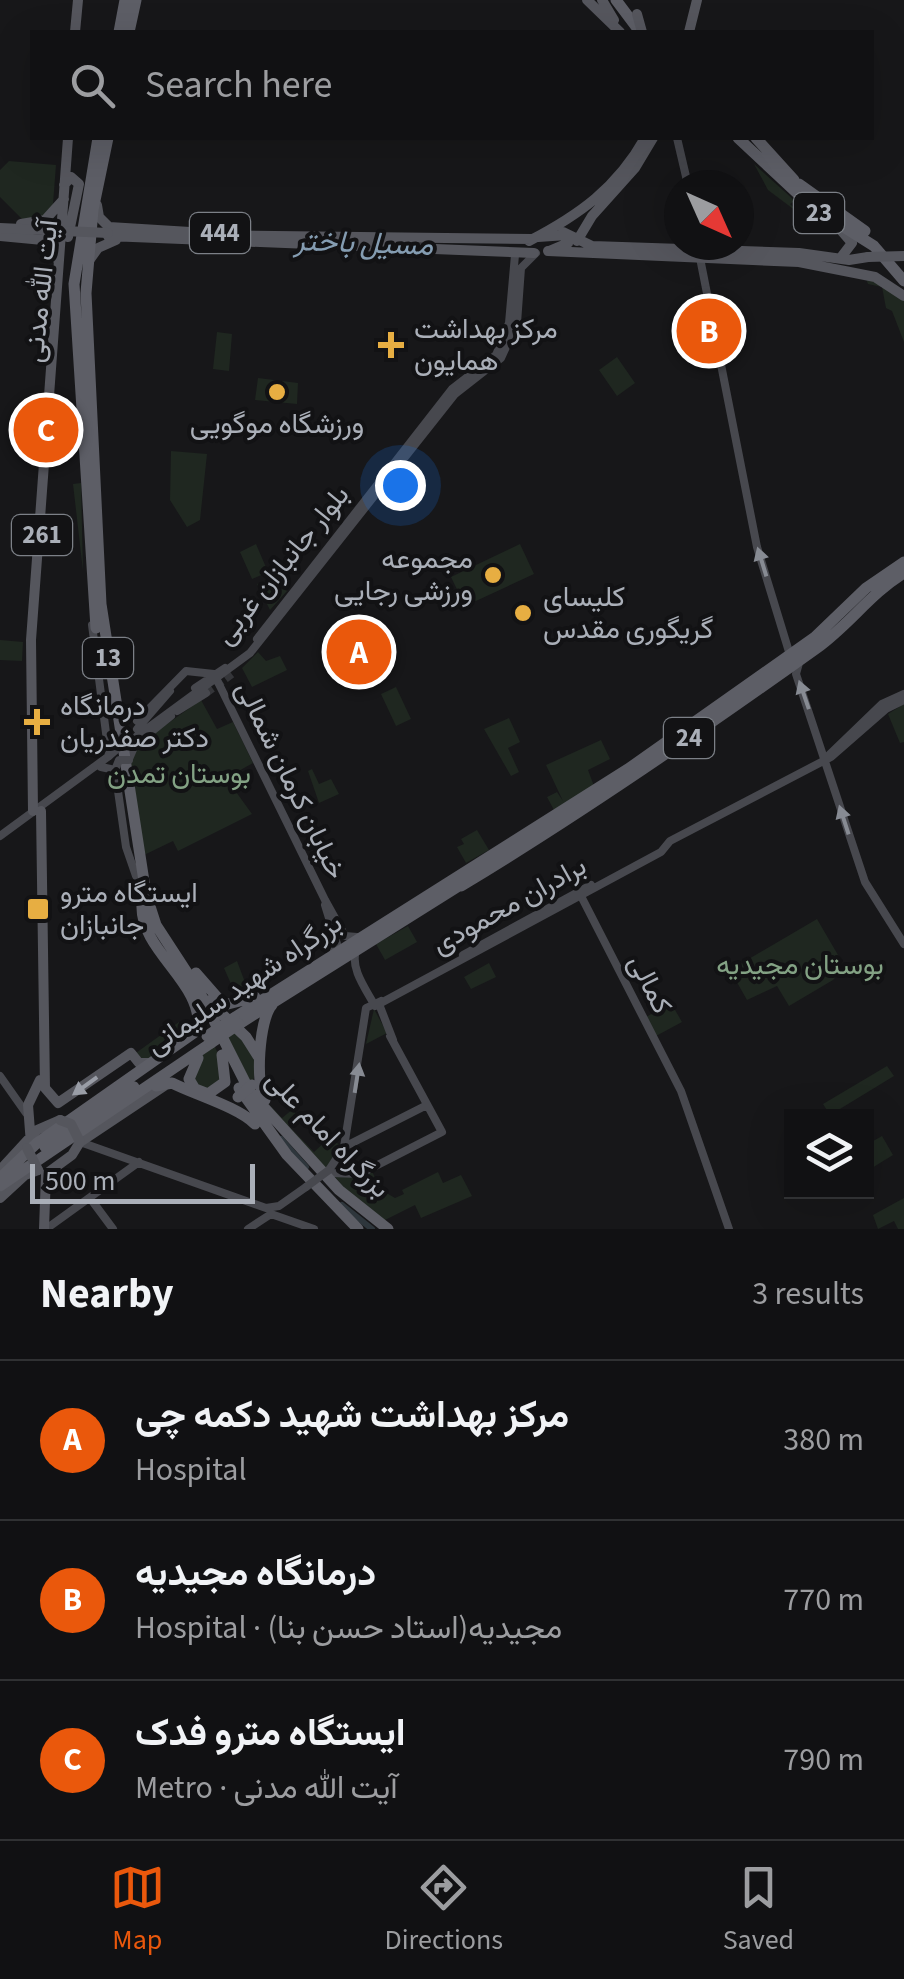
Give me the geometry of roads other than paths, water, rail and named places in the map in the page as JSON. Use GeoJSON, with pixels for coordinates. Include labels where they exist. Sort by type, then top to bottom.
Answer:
{"type":"FeatureCollection","features":[{"type":"Feature","properties":{"kind":"highway"},"geometry":{"type":"LineString","coordinates":[[119,30],[126,0]]}},
{"type":"Feature","properties":{"kind":"highway"},"geometry":{"type":"LineString","coordinates":[[130,30],[136,0]]}},
{"type":"Feature","properties":{"kind":"highway"},"geometry":{"type":"LineString","coordinates":[[605,0],[628,30]]}},
{"type":"Feature","properties":{"kind":"highway"},"geometry":{"type":"LineString","coordinates":[[619,0],[642,30]]}},
{"type":"Feature","properties":{"kind":"highway","name":"بزرگراه امام علی"},"geometry":{"type":"LineString","coordinates":[[98,140],[66,266],[96,603],[145,904],[199,991],[242,1080],[289,1137],[352,1202],[388,1229]]}},
{"type":"Feature","properties":{"kind":"highway","name":"بزرگراه امام علی"},"geometry":{"type":"LineString","coordinates":[[96,603],[88,263],[108,140]]}},
{"type":"Feature","properties":{"kind":"highway","name":"23"},"geometry":{"type":"LineString","coordinates":[[740,140],[827,218],[870,243],[904,281]]}},
{"type":"Feature","properties":{"kind":"highway","name":"23"},"geometry":{"type":"LineString","coordinates":[[750,140],[822,205],[878,240],[904,268]]}},
{"type":"Feature","properties":{"kind":"highway"},"geometry":{"type":"LineString","coordinates":[[758,140],[794,180]]}},
{"type":"Feature","properties":{"kind":"highway","name":"24"},"geometry":{"type":"LineString","coordinates":[[236,1021],[632,777],[824,643],[904,559]]}},
{"type":"Feature","properties":{"kind":"highway","name":"24"},"geometry":{"type":"LineString","coordinates":[[504,854],[520,839],[790,656],[883,581],[904,575]]}},
{"type":"Feature","properties":{"kind":"highway"},"geometry":{"type":"LineString","coordinates":[[145,904],[221,1004],[238,1004],[286,987]]}},
{"type":"Feature","properties":{"kind":"highway"},"geometry":{"type":"LineString","coordinates":[[0,1175],[36,1143],[193,1036],[199,1021],[186,990],[146,927],[145,904]]}},
{"type":"Feature","properties":{"kind":"highway","name":"بزرگراه امام علی"},"geometry":{"type":"LineString","coordinates":[[145,904],[251,1108],[288,1155],[358,1229]]}},
{"type":"Feature","properties":{"kind":"highway","name":"بزرگراه شهید سلیمانی"},"geometry":{"type":"LineString","coordinates":[[0,1188],[334,952],[357,944]]}},
{"type":"Feature","properties":{"kind":"highway"},"geometry":{"type":"LineString","coordinates":[[286,987],[261,1022],[263,1066],[258,1087],[289,1137]]}},
{"type":"Feature","properties":{"kind":"highway"},"geometry":{"type":"LineString","coordinates":[[199,991],[246,1037],[258,1056]]}},
{"type":"Feature","properties":{"kind":"highway"},"geometry":{"type":"LineString","coordinates":[[203,1099],[222,1102],[238,1097],[252,1085],[258,1056],[258,1020],[277,998]]}},
{"type":"Feature","properties":{"kind":"highway"},"geometry":{"type":"LineString","coordinates":[[156,1060],[209,1040]]}},
{"type":"Feature","properties":{"kind":"highway"},"geometry":{"type":"LineString","coordinates":[[209,1040],[190,1070],[190,1082],[197,1090],[211,1094],[223,1086],[226,1074],[222,1056]]}},
{"type":"Feature","properties":{"kind":"highway","name":"بزرگراه شهید سلیمانی"},"geometry":{"type":"LineString","coordinates":[[0,1175],[209,1040]]}},
{"type":"Feature","properties":{"kind":"highway"},"geometry":{"type":"LineString","coordinates":[[132,1081],[187,1046]]}},
{"type":"Feature","properties":{"kind":"highway"},"geometry":{"type":"LineString","coordinates":[[109,1114],[165,1082],[244,1114],[288,1155]]}},
{"type":"Feature","properties":{"kind":"main road"},"geometry":{"type":"LineString","coordinates":[[77,30],[80,0]]}},
{"type":"Feature","properties":{"kind":"main road"},"geometry":{"type":"LineString","coordinates":[[586,0],[619,30]]}},
{"type":"Feature","properties":{"kind":"main road"},"geometry":{"type":"LineString","coordinates":[[605,0],[620,30]]}},
{"type":"Feature","properties":{"kind":"main road"},"geometry":{"type":"LineString","coordinates":[[639,0],[637,14],[642,30]]}},
{"type":"Feature","properties":{"kind":"main road"},"geometry":{"type":"LineString","coordinates":[[689,30],[690,1]]}},
{"type":"Feature","properties":{"kind":"main road","name":"261"},"geometry":{"type":"LineString","coordinates":[[68,194],[70,140]]}},
{"type":"Feature","properties":{"kind":"main road"},"geometry":{"type":"LineString","coordinates":[[644,140],[614,183],[573,222],[578,227],[625,182],[651,140]]}},
{"type":"Feature","properties":{"kind":"main road"},"geometry":{"type":"LineString","coordinates":[[679,140],[685,170]]}},
{"type":"Feature","properties":{"kind":"main road","name":"261"},"geometry":{"type":"LineString","coordinates":[[67,163],[79,172],[79,184],[68,194]]}},
{"type":"Feature","properties":{"kind":"main road"},"geometry":{"type":"LineString","coordinates":[[98,190],[98,214],[103,223],[135,231]]}},
{"type":"Feature","properties":{"kind":"main road"},"geometry":{"type":"LineString","coordinates":[[0,230],[48,218],[68,194]]}},
{"type":"Feature","properties":{"kind":"main road","name":"آیت الله مدنی"},"geometry":{"type":"LineString","coordinates":[[40,809],[34,616],[51,393],[66,266],[68,194]]}},
{"type":"Feature","properties":{"kind":"main road"},"geometry":{"type":"LineString","coordinates":[[504,348],[515,255],[532,239],[582,212]]}},
{"type":"Feature","properties":{"kind":"main road"},"geometry":{"type":"LineString","coordinates":[[504,348],[516,323],[521,268],[540,252],[561,247],[583,234],[596,212]]}},
{"type":"Feature","properties":{"kind":"main road"},"geometry":{"type":"LineString","coordinates":[[827,218],[852,241],[851,249],[842,256]]}},
{"type":"Feature","properties":{"kind":"main road"},"geometry":{"type":"LineString","coordinates":[[31,238],[36,233],[33,224]]}},
{"type":"Feature","properties":{"kind":"main road"},"geometry":{"type":"LineString","coordinates":[[0,230],[51,246],[66,266]]}},
{"type":"Feature","properties":{"kind":"main road","name":"444"},"geometry":{"type":"LineString","coordinates":[[0,230],[206,243],[477,246],[532,239]]}},
{"type":"Feature","properties":{"kind":"main road"},"geometry":{"type":"LineString","coordinates":[[108,236],[104,238],[106,232],[216,233]]}},
{"type":"Feature","properties":{"kind":"main road"},"geometry":{"type":"LineString","coordinates":[[561,247],[569,240],[564,232]]}},
{"type":"Feature","properties":{"kind":"main road"},"geometry":{"type":"LineString","coordinates":[[664,249],[592,246],[583,234],[564,232],[532,239],[526,248],[540,252],[664,251]]}},
{"type":"Feature","properties":{"kind":"main road","name":"444"},"geometry":{"type":"LineString","coordinates":[[108,236],[216,233],[477,246],[515,255],[540,252]]}},
{"type":"Feature","properties":{"kind":"main road"},"geometry":{"type":"LineString","coordinates":[[88,263],[108,236]]}},
{"type":"Feature","properties":{"kind":"main road"},"geometry":{"type":"LineString","coordinates":[[772,253],[802,249],[878,257],[878,270],[864,274]]}},
{"type":"Feature","properties":{"kind":"main road"},"geometry":{"type":"LineString","coordinates":[[754,253],[838,260],[904,256]]}},
{"type":"Feature","properties":{"kind":"main road"},"geometry":{"type":"LineString","coordinates":[[500,254],[514,270]]}},
{"type":"Feature","properties":{"kind":"main road"},"geometry":{"type":"LineString","coordinates":[[754,257],[864,274],[891,285],[904,296]]}},
{"type":"Feature","properties":{"kind":"main road"},"geometry":{"type":"LineString","coordinates":[[701,260],[755,536],[790,656]]}},
{"type":"Feature","properties":{"kind":"main road","name":"آیت الله مدنی"},"geometry":{"type":"LineString","coordinates":[[51,393],[68,284]]}},
{"type":"Feature","properties":{"kind":"main road","name":"بلوار جانبازان غربی"},"geometry":{"type":"LineString","coordinates":[[40,809],[102,767],[124,736],[216,677],[261,634],[453,392],[504,348]]}},
{"type":"Feature","properties":{"kind":"main road","name":"بلوار جانبازان غربی"},"geometry":{"type":"LineString","coordinates":[[137,729],[216,677],[231,673],[272,630],[453,392]]}},
{"type":"Feature","properties":{"kind":"main road"},"geometry":{"type":"LineString","coordinates":[[96,603],[124,736]]}},
{"type":"Feature","properties":{"kind":"main road"},"geometry":{"type":"LineString","coordinates":[[96,603],[110,758]]}},
{"type":"Feature","properties":{"kind":"main road"},"geometry":{"type":"LineString","coordinates":[[194,694],[215,686],[224,695],[231,673],[264,644],[272,630]]}},
{"type":"Feature","properties":{"kind":"main road"},"geometry":{"type":"LineString","coordinates":[[824,643],[795,670],[864,882],[904,944]]}},
{"type":"Feature","properties":{"kind":"main road"},"geometry":{"type":"LineString","coordinates":[[137,729],[186,671],[216,677]]}},
{"type":"Feature","properties":{"kind":"main road"},"geometry":{"type":"LineString","coordinates":[[137,729],[181,680],[198,674]]}},
{"type":"Feature","properties":{"kind":"main road","name":"خیابان کرمان شمالی"},"geometry":{"type":"LineString","coordinates":[[216,677],[325,900],[338,944],[334,952]]}},
{"type":"Feature","properties":{"kind":"main road"},"geometry":{"type":"LineString","coordinates":[[139,877],[129,760],[132,748],[206,693]]}},
{"type":"Feature","properties":{"kind":"main road","name":"برادران محمودی"},"geometry":{"type":"LineString","coordinates":[[555,908],[585,897],[666,847],[670,840],[824,759],[879,711],[904,697]]}},
{"type":"Feature","properties":{"kind":"main road","name":"بلوار جانبازان غربی"},"geometry":{"type":"LineString","coordinates":[[137,729],[171,716]]}},
{"type":"Feature","properties":{"kind":"main road"},"geometry":{"type":"LineString","coordinates":[[111,744],[119,742],[130,728],[137,729]]}},
{"type":"Feature","properties":{"kind":"main road","name":"بلوار جانبازان غربی"},"geometry":{"type":"LineString","coordinates":[[0,839],[110,758]]}},
{"type":"Feature","properties":{"kind":"main road"},"geometry":{"type":"LineString","coordinates":[[129,760],[119,760],[115,770],[126,847],[139,877]]}},
{"type":"Feature","properties":{"kind":"main road"},"geometry":{"type":"LineString","coordinates":[[102,767],[115,770]]}},
{"type":"Feature","properties":{"kind":"main road","name":"261"},"geometry":{"type":"LineString","coordinates":[[25,1146],[30,1098],[40,1086],[38,891],[32,828],[40,809]]}},
{"type":"Feature","properties":{"kind":"main road","name":"بلوار جانبازان غربی"},"geometry":{"type":"LineString","coordinates":[[0,839],[32,828]]}},
{"type":"Feature","properties":{"kind":"main road","name":"برادران محمودی"},"geometry":{"type":"LineString","coordinates":[[370,1006],[666,847]]}},
{"type":"Feature","properties":{"kind":"main road","name":"کمالی"},"geometry":{"type":"LineString","coordinates":[[585,897],[680,1091],[730,1226]]}},
{"type":"Feature","properties":{"kind":"main road"},"geometry":{"type":"LineString","coordinates":[[330,1172],[366,1171],[442,1132],[393,1040],[370,1006],[353,959],[357,944],[332,921]]}},
{"type":"Feature","properties":{"kind":"main road"},"geometry":{"type":"LineString","coordinates":[[393,1040],[380,1004],[434,974]]}},
{"type":"Feature","properties":{"kind":"main road","name":"261"},"geometry":{"type":"LineString","coordinates":[[40,1001],[45,1088],[54,1102],[63,1102],[130,1054],[141,1064],[156,1060]]}},
{"type":"Feature","properties":{"kind":"main road"},"geometry":{"type":"LineString","coordinates":[[284,1216],[281,1211],[330,1172],[343,1148],[370,1006]]}},
{"type":"Feature","properties":{"kind":"main road"},"geometry":{"type":"LineString","coordinates":[[0,1076],[27,1114]]}},
{"type":"Feature","properties":{"kind":"main road"},"geometry":{"type":"LineString","coordinates":[[0,1175],[43,1125],[66,1122],[132,1081]]}},
{"type":"Feature","properties":{"kind":"main road","name":"بزرگراه شهید سلیمانی"},"geometry":{"type":"LineString","coordinates":[[38,1173],[72,1156],[80,1142],[167,1086],[189,1092]]}},
{"type":"Feature","properties":{"kind":"main road"},"geometry":{"type":"LineString","coordinates":[[17,1100],[30,1098]]}},
{"type":"Feature","properties":{"kind":"main road"},"geometry":{"type":"LineString","coordinates":[[343,1148],[427,1105]]}},
{"type":"Feature","properties":{"kind":"main road"},"geometry":{"type":"LineString","coordinates":[[66,1122],[80,1142],[256,1205],[271,1209],[289,1204]]}},
{"type":"Feature","properties":{"kind":"main road"},"geometry":{"type":"LineString","coordinates":[[25,1146],[38,1173],[47,1225],[139,1162]]}},
{"type":"Feature","properties":{"kind":"main road"},"geometry":{"type":"LineString","coordinates":[[343,1148],[351,1169],[366,1171]]}},
{"type":"Feature","properties":{"kind":"main road"},"geometry":{"type":"LineString","coordinates":[[0,1188],[38,1173]]}},
{"type":"Feature","properties":{"kind":"main road"},"geometry":{"type":"LineString","coordinates":[[0,1198],[38,1173]]}},
{"type":"Feature","properties":{"kind":"main road"},"geometry":{"type":"LineString","coordinates":[[90,1198],[112,1229]]}},
{"type":"Feature","properties":{"kind":"main road"},"geometry":{"type":"LineString","coordinates":[[289,1204],[292,1216],[318,1229]]}},
{"type":"Feature","properties":{"kind":"main road"},"geometry":{"type":"LineString","coordinates":[[256,1205],[261,1220]]}},
{"type":"Feature","properties":{"kind":"main road"},"geometry":{"type":"LineString","coordinates":[[248,1229],[272,1214],[318,1229]]}},
{"type":"Feature","properties":{"kind":"waterway"},"geometry":{"type":"LineString","coordinates":[[281,1139],[306,1167]]}},
{"type":"Feature","properties":{"kind":"waterway"},"geometry":{"type":"LineString","coordinates":[[342,1205],[372,1229]]}},
{"type":"Feature","properties":{"kind":"tunnel"},"geometry":{"type":"LineString","coordinates":[[206,693],[232,674]]}},
{"type":"Feature","properties":{"kind":"place","name":"درمانگاه مجیدیه"},"geometry":{"type":"Point","coordinates":[709,331]}},
{"type":"Feature","properties":{"kind":"place","name":"مرکز بهداشت همایون"},"geometry":{"type":"Point","coordinates":[391,345]}},
{"type":"Feature","properties":{"kind":"place","name":"ورزشگاه موگویی"},"geometry":{"type":"Point","coordinates":[277,392]}},
{"type":"Feature","properties":{"kind":"place","name":"ایستگاه مترو فدک"},"geometry":{"type":"Point","coordinates":[46,430]}},
{"type":"Feature","properties":{"kind":"place","name":"مجموعه ورزشی رجایی"},"geometry":{"type":"Point","coordinates":[493,575]}},
{"type":"Feature","properties":{"kind":"place","name":"کلیسای گریگوری مقدس"},"geometry":{"type":"Point","coordinates":[523,613]}},
{"type":"Feature","properties":{"kind":"place","name":"مرکز بهداشت شهید دکمه چی"},"geometry":{"type":"Point","coordinates":[359,652]}},
{"type":"Feature","properties":{"kind":"place","name":"درمانگاه دکتر صفدریان"},"geometry":{"type":"Point","coordinates":[37,722]}},
{"type":"Feature","properties":{"kind":"place","name":"ایستگاه مترو جانبازان"},"geometry":{"type":"Point","coordinates":[38,909]}},
{"type":"Feature","properties":{"kind":"water label","name":"مسیل باختر"},"geometry":{"type":"Point","coordinates":[364,243]}},
{"type":"Feature","properties":{"kind":"park label","name":"بوستان تمدن"},"geometry":{"type":"Point","coordinates":[179,774]}},
{"type":"Feature","properties":{"kind":"park label","name":"بوستان مجیدیه"},"geometry":{"type":"Point","coordinates":[800,965]}}]}
